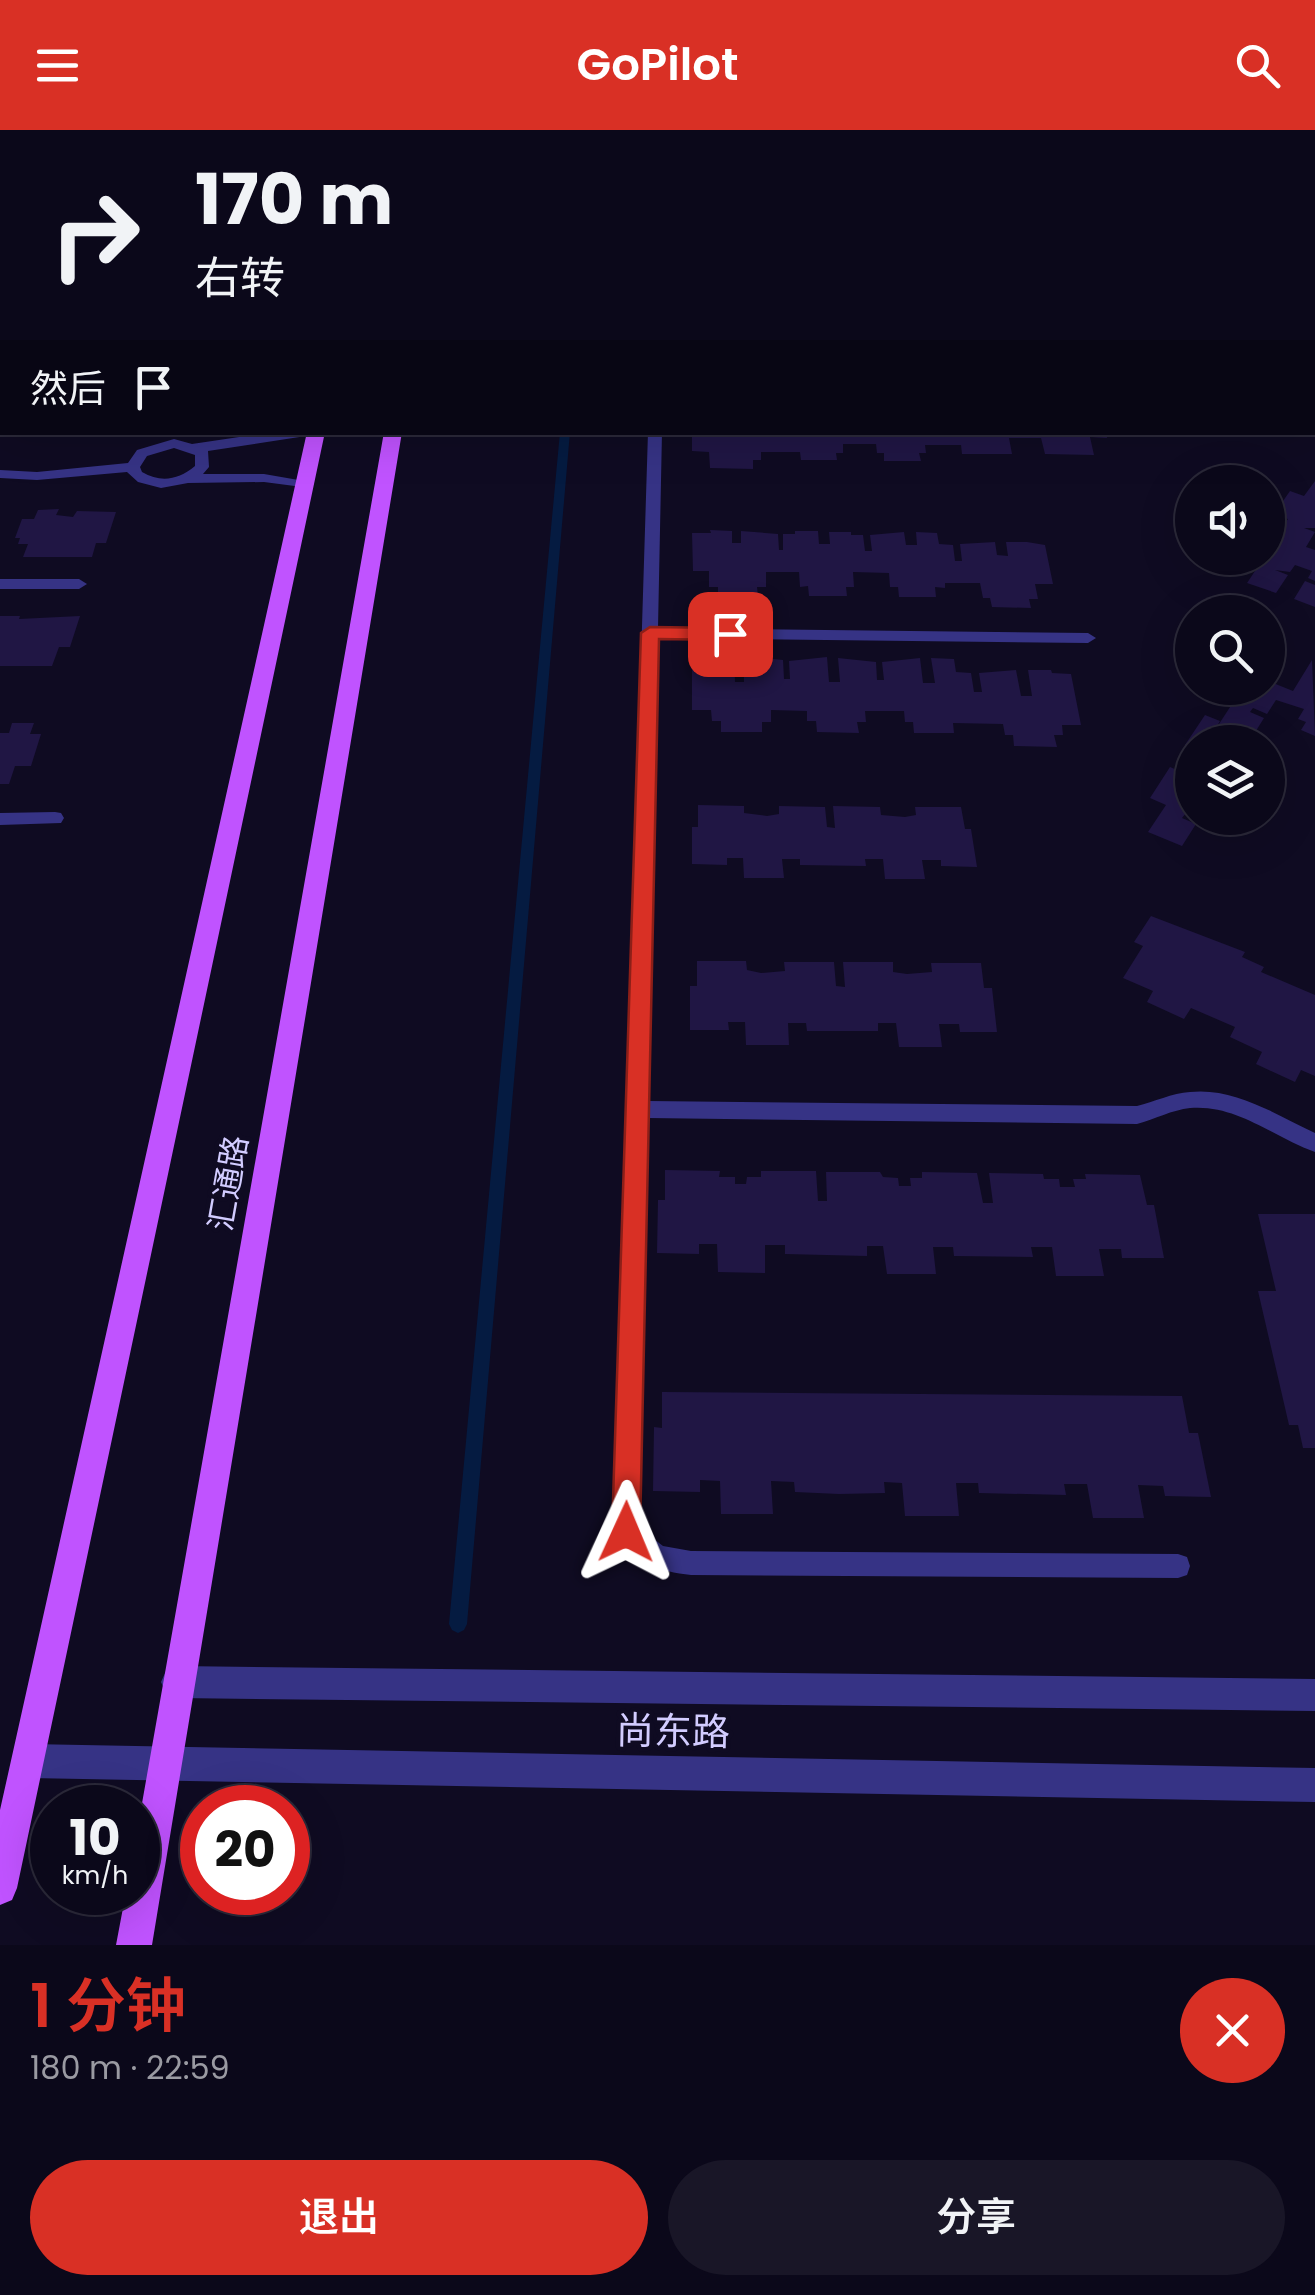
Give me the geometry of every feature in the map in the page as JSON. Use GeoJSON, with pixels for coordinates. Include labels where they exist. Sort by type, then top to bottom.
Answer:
{"type":"FeatureCollection","features":[{"type":"Feature","properties":{"kind":"main road"},"geometry":{"type":"LineString","coordinates":[[0,1888],[315,435]]}},
{"type":"Feature","properties":{"kind":"main road","name":"汇通路"},"geometry":{"type":"LineString","coordinates":[[134,1945],[392,435]]}},
{"type":"Feature","properties":{"kind":"street","name":"尚东路"},"geometry":{"type":"LineString","coordinates":[[176,1682],[1315,1695]]}},
{"type":"Feature","properties":{"kind":"street","name":"尚东路"},"geometry":{"type":"LineString","coordinates":[[29,1761],[1315,1786]]}},
{"type":"Feature","properties":{"kind":"lane"},"geometry":{"type":"LineString","coordinates":[[285,435],[195,448],[162,444],[142,453],[133,467],[135,474],[150,483],[264,478],[305,485]]}},
{"type":"Feature","properties":{"kind":"lane"},"geometry":{"type":"LineString","coordinates":[[655,435],[626,1532],[646,1552],[667,1562],[1178,1566]]}},
{"type":"Feature","properties":{"kind":"lane"},"geometry":{"type":"LineString","coordinates":[[186,479],[202,467],[202,453],[195,448]]}},
{"type":"Feature","properties":{"kind":"lane"},"geometry":{"type":"LineString","coordinates":[[0,474],[38,476],[133,467]]}},
{"type":"Feature","properties":{"kind":"lane"},"geometry":{"type":"LineString","coordinates":[[0,584],[79,584]]}},
{"type":"Feature","properties":{"kind":"lane"},"geometry":{"type":"LineString","coordinates":[[650,633],[1088,638]]}},
{"type":"Feature","properties":{"kind":"lane"},"geometry":{"type":"LineString","coordinates":[[0,819],[54,818]]}},
{"type":"Feature","properties":{"kind":"lane"},"geometry":{"type":"LineString","coordinates":[[638,1109],[1137,1115],[1188,1100],[1203,1100],[1239,1108],[1315,1143]]}},
{"type":"Feature","properties":{"kind":"building"},"geometry":{"type":"Polygon","coordinates":[[[692,435],[1106,435],[1107,438],[1090,437],[1094,455],[1045,454],[1041,438],[1009,438],[1012,454],[962,454],[961,445],[925,445],[926,453],[919,453],[921,461],[884,461],[884,453],[877,453],[876,444],[843,444],[843,453],[836,453],[837,460],[801,460],[800,452],[761,452],[761,460],[753,460],[753,469],[710,468],[709,452],[692,451],[692,435]]]}},
{"type":"Feature","properties":{"kind":"building"},"geometry":{"type":"Polygon","coordinates":[[[1315,481],[1315,528],[1304,528],[1315,532],[1306,547],[1315,550],[1315,581],[1308,578],[1312,571],[1295,565],[1290,572],[1285,571],[1285,498],[1290,491],[1304,496],[1315,481]]]}},
{"type":"Feature","properties":{"kind":"building"},"geometry":{"type":"Polygon","coordinates":[[[59,509],[56,515],[73,517],[77,511],[116,512],[106,543],[96,543],[92,557],[23,557],[28,544],[18,544],[20,538],[15,538],[22,519],[34,519],[38,510],[59,509]]]}},
{"type":"Feature","properties":{"kind":"building"},"geometry":{"type":"Polygon","coordinates":[[[710,530],[732,531],[732,543],[741,543],[741,531],[778,534],[779,550],[783,550],[783,534],[795,531],[818,531],[819,544],[830,544],[829,532],[863,535],[865,551],[872,551],[870,535],[904,532],[906,545],[917,545],[916,532],[937,533],[939,544],[953,545],[955,561],[962,561],[960,544],[995,542],[997,555],[1008,556],[1006,542],[1027,542],[1045,545],[1053,584],[1035,584],[1038,599],[1029,599],[1031,608],[992,607],[990,598],[983,598],[980,583],[945,583],[945,588],[935,587],[936,597],[899,597],[898,587],[890,587],[889,573],[853,572],[854,587],[846,587],[847,596],[809,596],[808,586],[800,587],[799,572],[766,572],[766,587],[757,587],[758,596],[718,596],[718,587],[709,587],[709,571],[693,571],[692,533],[711,533],[710,530]]]}},
{"type":"Feature","properties":{"kind":"building"},"geometry":{"type":"Polygon","coordinates":[[[1252,575],[1288,575],[1276,593],[1247,583],[1252,575]]]}},
{"type":"Feature","properties":{"kind":"building"},"geometry":{"type":"Polygon","coordinates":[[[1305,581],[1315,585],[1315,607],[1294,599],[1305,581]]]}},
{"type":"Feature","properties":{"kind":"building"},"geometry":{"type":"Polygon","coordinates":[[[0,616],[80,616],[70,647],[59,647],[52,666],[0,666],[0,616]]]}},
{"type":"Feature","properties":{"kind":"building"},"geometry":{"type":"Polygon","coordinates":[[[712,656],[734,656],[735,682],[744,682],[744,656],[783,660],[784,679],[790,679],[789,661],[827,657],[829,682],[840,682],[838,658],[876,662],[877,680],[884,680],[882,662],[920,658],[923,683],[935,683],[931,658],[954,659],[956,672],[971,673],[974,692],[982,692],[979,673],[1016,670],[1021,696],[1032,696],[1028,670],[1051,670],[1071,674],[1081,725],[1062,725],[1063,735],[1054,735],[1057,747],[1014,746],[1013,735],[1005,735],[1003,724],[953,723],[954,733],[914,733],[913,722],[905,722],[904,711],[865,711],[866,722],[857,722],[859,733],[817,732],[816,721],[807,721],[807,711],[771,710],[771,722],[762,722],[762,732],[721,732],[721,721],[712,721],[711,710],[692,710],[692,660],[712,660],[712,656]]]}},
{"type":"Feature","properties":{"kind":"building"},"geometry":{"type":"Polygon","coordinates":[[[1312,660],[1315,736],[1301,730],[1306,722],[1298,719],[1304,709],[1285,703],[1285,688],[1293,691],[1312,660]]]}},
{"type":"Feature","properties":{"kind":"building"},"geometry":{"type":"Polygon","coordinates":[[[1231,705],[1273,705],[1267,714],[1253,708],[1250,712],[1264,718],[1260,725],[1219,724],[1231,705]]]}},
{"type":"Feature","properties":{"kind":"building"},"geometry":{"type":"Polygon","coordinates":[[[1205,715],[1220,721],[1218,725],[1198,725],[1205,715]]]}},
{"type":"Feature","properties":{"kind":"building"},"geometry":{"type":"Polygon","coordinates":[[[12,723],[34,723],[30,734],[41,734],[31,766],[15,766],[9,784],[0,784],[0,733],[9,733],[12,723]]]}},
{"type":"Feature","properties":{"kind":"building"},"geometry":{"type":"Polygon","coordinates":[[[1170,767],[1175,769],[1175,835],[1189,835],[1182,846],[1148,832],[1166,805],[1150,798],[1170,767]]]}},
{"type":"Feature","properties":{"kind":"building"},"geometry":{"type":"Polygon","coordinates":[[[698,805],[744,806],[744,813],[767,816],[779,814],[779,806],[825,807],[827,827],[835,828],[833,806],[880,807],[881,815],[905,817],[916,815],[915,807],[961,807],[965,829],[971,829],[977,867],[941,866],[941,860],[922,860],[925,879],[885,879],[883,859],[865,859],[866,866],[800,865],[800,859],[782,859],[784,878],[744,878],[743,858],[727,858],[727,865],[692,864],[692,827],[698,827],[698,805]]]}},
{"type":"Feature","properties":{"kind":"building"},"geometry":{"type":"Polygon","coordinates":[[[1151,916],[1245,952],[1242,957],[1264,967],[1261,972],[1315,995],[1315,1076],[1301,1070],[1295,1082],[1256,1064],[1262,1052],[1230,1037],[1235,1027],[1191,1008],[1184,1019],[1147,1002],[1153,991],[1123,978],[1143,946],[1134,942],[1151,916]]]}},
{"type":"Feature","properties":{"kind":"building"},"geometry":{"type":"Polygon","coordinates":[[[697,961],[746,961],[747,970],[761,973],[785,971],[784,962],[834,962],[836,986],[845,987],[843,962],[893,962],[893,972],[907,974],[932,972],[931,963],[981,963],[984,988],[992,988],[997,1032],[960,1032],[959,1024],[939,1024],[942,1047],[899,1047],[896,1023],[878,1023],[878,1031],[807,1031],[806,1023],[788,1023],[789,1045],[746,1045],[745,1022],[728,1022],[729,1030],[690,1030],[690,986],[697,986],[697,961]]]}},
{"type":"Feature","properties":{"kind":"building"},"geometry":{"type":"Polygon","coordinates":[[[665,1170],[720,1171],[719,1177],[735,1177],[735,1184],[746,1184],[747,1177],[761,1177],[761,1171],[816,1171],[818,1201],[827,1201],[826,1172],[880,1172],[883,1177],[898,1178],[899,1186],[911,1186],[910,1178],[922,1178],[922,1172],[977,1173],[983,1203],[993,1203],[989,1173],[1043,1174],[1044,1179],[1059,1179],[1060,1187],[1075,1187],[1073,1179],[1086,1179],[1085,1174],[1140,1175],[1147,1205],[1154,1205],[1164,1258],[1122,1258],[1121,1249],[1099,1249],[1104,1276],[1056,1276],[1052,1247],[1031,1247],[1033,1257],[954,1256],[953,1247],[933,1247],[936,1274],[887,1274],[883,1246],[867,1246],[867,1256],[785,1254],[785,1245],[765,1245],[765,1273],[718,1272],[717,1244],[699,1244],[699,1254],[657,1253],[658,1200],[665,1200],[665,1170]]]}},
{"type":"Feature","properties":{"kind":"building"},"geometry":{"type":"Polygon","coordinates":[[[1258,1214],[1315,1214],[1315,1448],[1303,1448],[1298,1425],[1289,1425],[1258,1291],[1276,1291],[1258,1214]]]}},
{"type":"Feature","properties":{"kind":"building"},"geometry":{"type":"Polygon","coordinates":[[[662,1392],[1182,1396],[1189,1433],[1198,1433],[1211,1497],[1165,1496],[1163,1486],[1138,1485],[1144,1518],[1093,1518],[1087,1484],[1064,1484],[1066,1495],[979,1493],[978,1483],[956,1483],[959,1516],[905,1516],[902,1483],[884,1482],[885,1493],[839,1494],[795,1492],[794,1482],[771,1481],[773,1514],[721,1514],[720,1481],[700,1480],[700,1492],[653,1491],[654,1427],[662,1428],[662,1392]]]}},
{"type":"Feature","properties":{"kind":"waterway"},"geometry":{"type":"LineString","coordinates":[[458,1624],[565,435]]}},
{"type":"Feature","properties":{"kind":"route"},"geometry":{"type":"LineString","coordinates":[[626,1532],[650,633],[730,634]]}}]}
